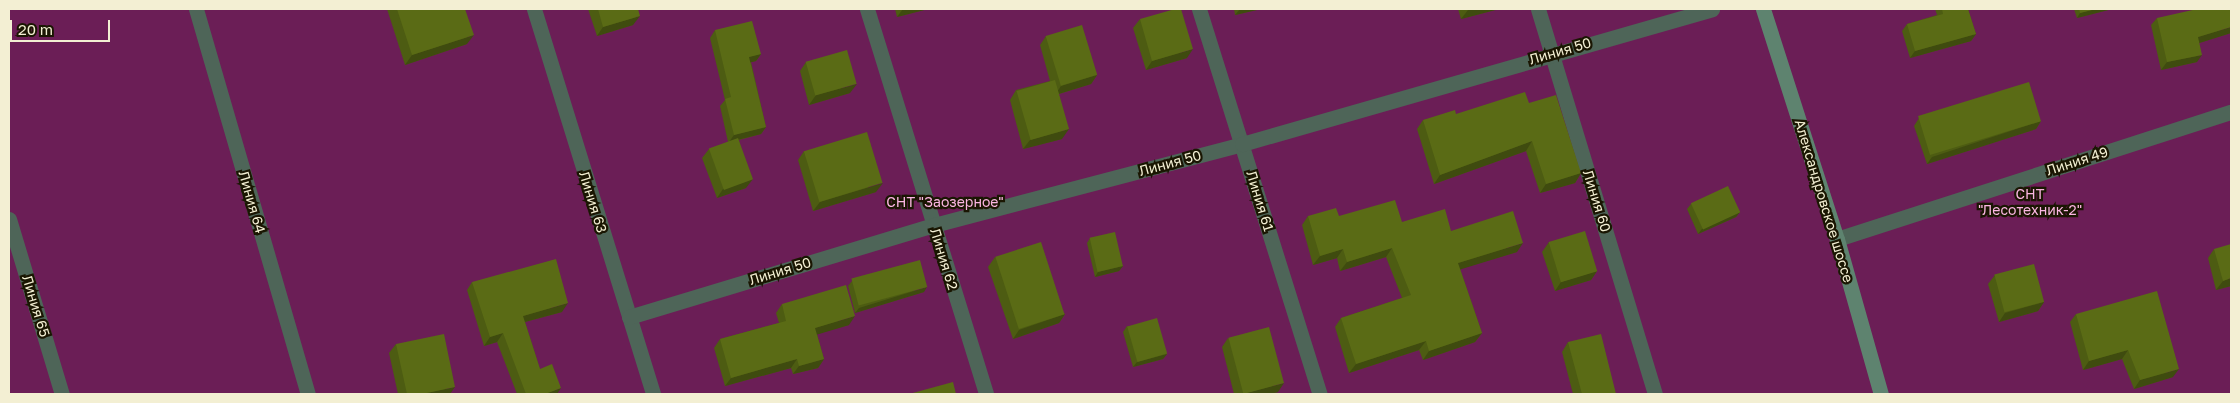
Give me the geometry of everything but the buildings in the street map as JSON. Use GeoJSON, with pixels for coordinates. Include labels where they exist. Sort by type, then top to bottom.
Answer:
{"type":"FeatureCollection","features":[{"type":"Feature","properties":{"kind":"street","name":"Линия 64"},"geometry":{"type":"LineString","coordinates":[[196,9],[308,394]]}},
{"type":"Feature","properties":{"kind":"street","name":"Линия 63"},"geometry":{"type":"LineString","coordinates":[[534,9],[653,394]]}},
{"type":"Feature","properties":{"kind":"street","name":"Линия 62"},"geometry":{"type":"LineString","coordinates":[[867,9],[986,394]]}},
{"type":"Feature","properties":{"kind":"street","name":"Линия 61"},"geometry":{"type":"LineString","coordinates":[[1199,9],[1320,394]]}},
{"type":"Feature","properties":{"kind":"street","name":"Линия 60"},"geometry":{"type":"LineString","coordinates":[[1538,9],[1655,394]]}},
{"type":"Feature","properties":{"kind":"street","name":"Линия 50"},"geometry":{"type":"LineString","coordinates":[[629,317],[934,226],[1242,144],[1552,53],[1712,9]]}},
{"type":"Feature","properties":{"kind":"street","name":"Александровское шоссе"},"geometry":{"type":"LineString","coordinates":[[1762,9],[1837,238],[1881,394]]}},
{"type":"Feature","properties":{"kind":"street","name":"Линия 49"},"geometry":{"type":"LineString","coordinates":[[1837,238],[2231,112]]}},
{"type":"Feature","properties":{"kind":"street","name":"Линия 65"},"geometry":{"type":"LineString","coordinates":[[9,219],[62,394]]}},
{"type":"Feature","properties":{"kind":"green space","name":"СНТ \"Заозерное\""},"geometry":{"type":"Polygon","coordinates":[[[9,9],[2231,9],[2231,394],[9,394],[9,9]]]}},
{"type":"Feature","properties":{"kind":"park label","name":"СНТ \"Лесотехник-2\""},"geometry":{"type":"Point","coordinates":[2030,202]}}]}
